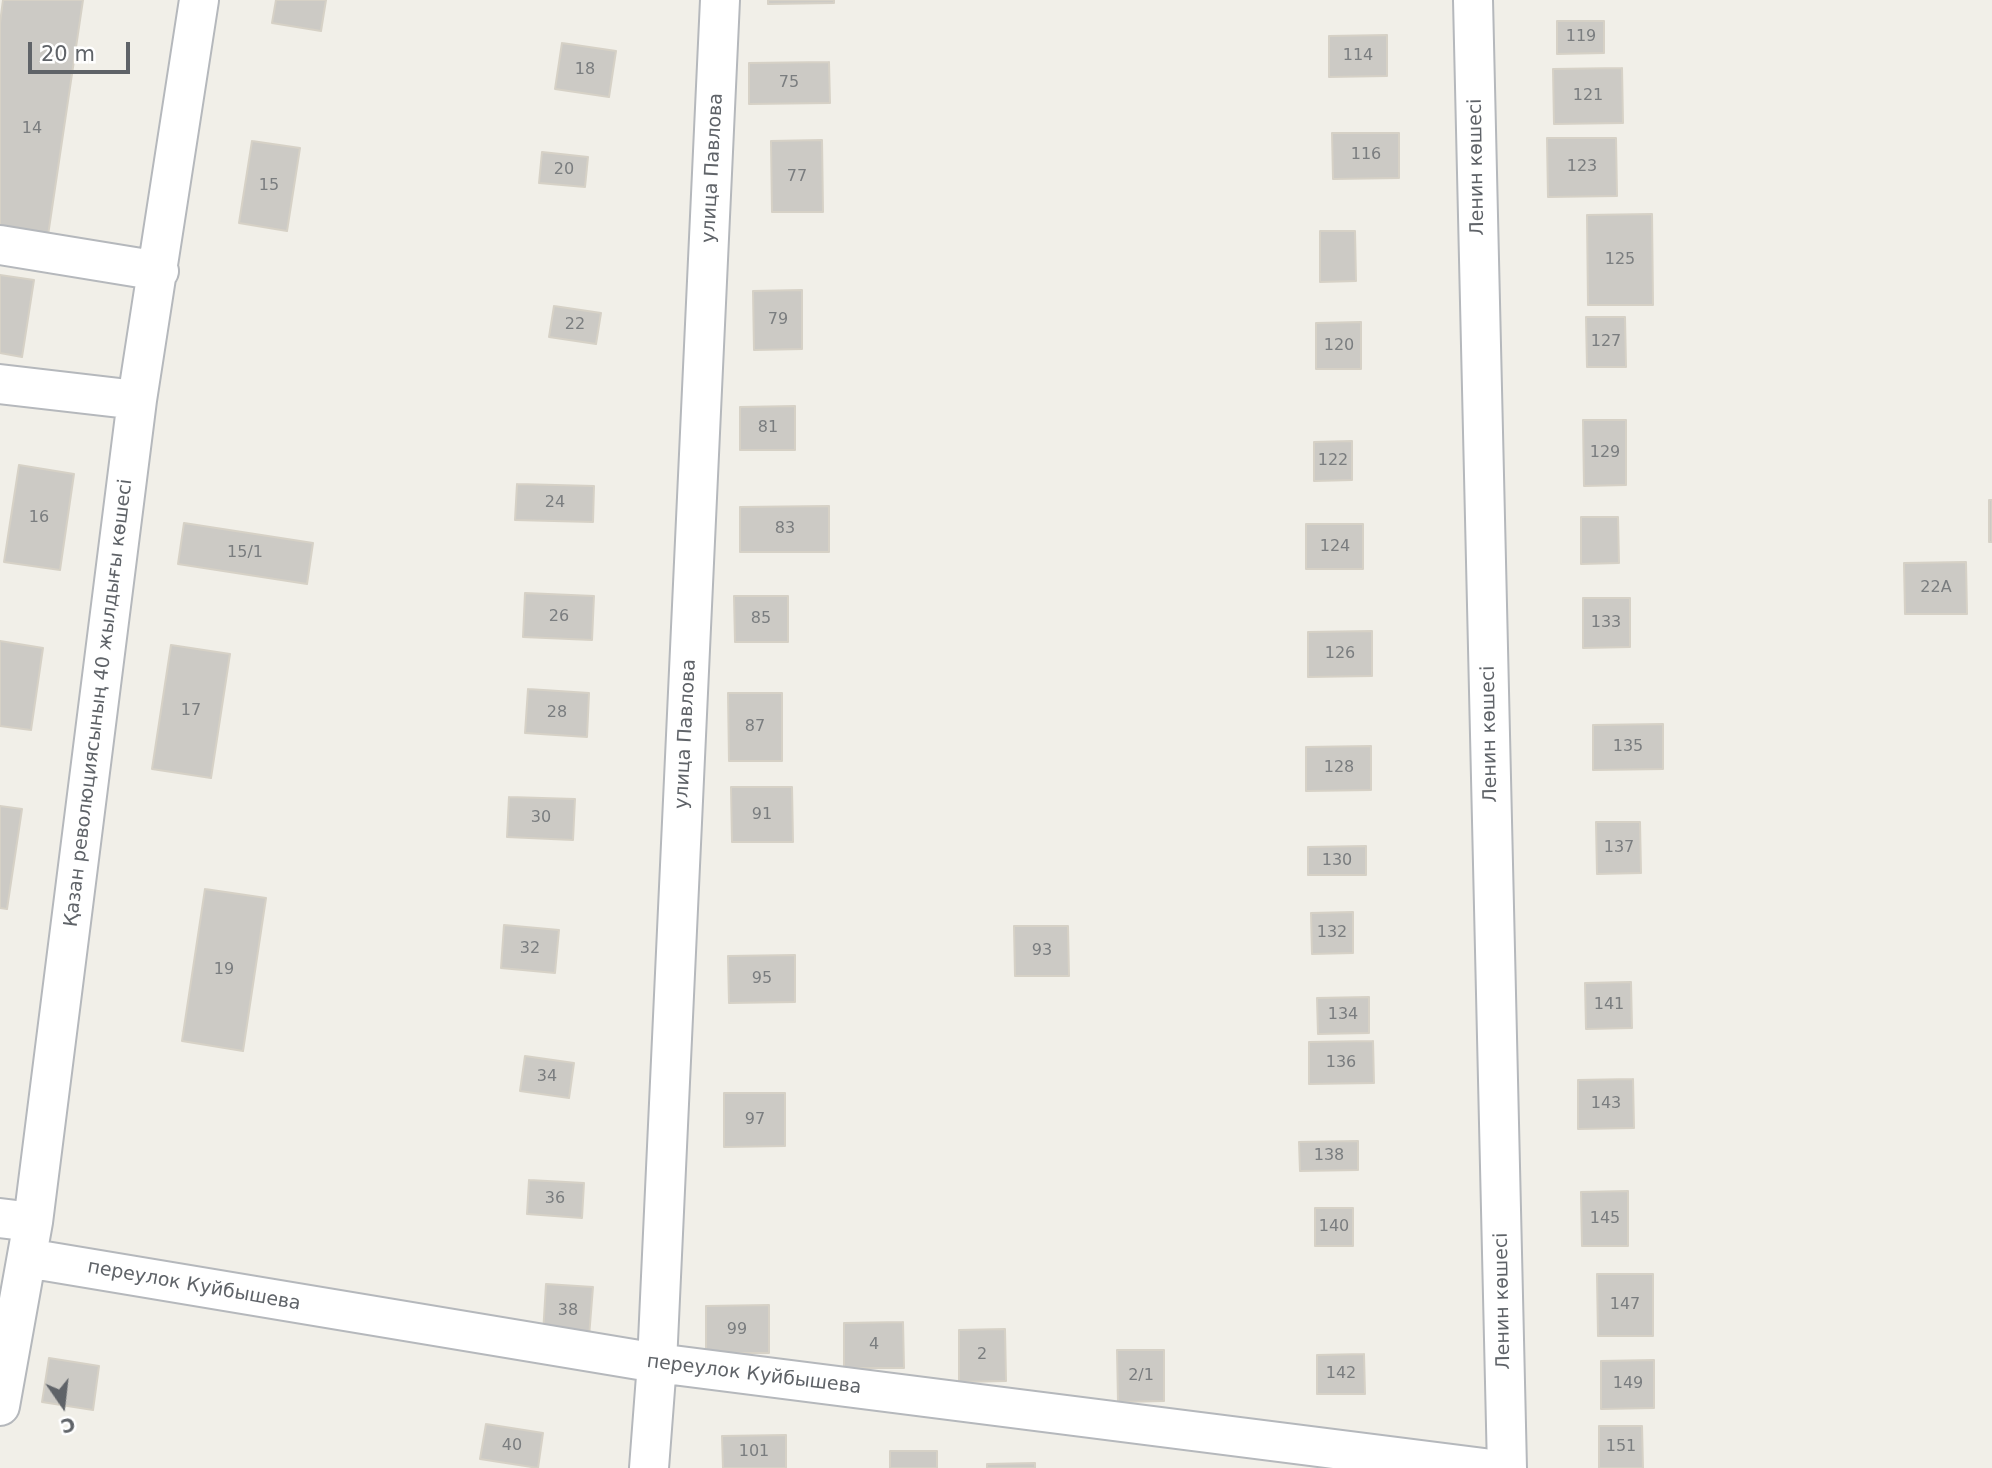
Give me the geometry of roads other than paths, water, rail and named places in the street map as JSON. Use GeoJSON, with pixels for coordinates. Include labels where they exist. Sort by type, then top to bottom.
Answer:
{"type":"FeatureCollection","features":[{"type":"Feature","properties":{"kind":"street","name":"Қазан революциясының 40 жылдығы көшесі"},"geometry":{"type":"LineString","coordinates":[[0,1406],[20,1233],[138,400],[199,0]]}},
{"type":"Feature","properties":{"kind":"street","name":"улица Павлова"},"geometry":{"type":"LineString","coordinates":[[649,1468],[657,1363],[720,0]]}},
{"type":"Feature","properties":{"kind":"street","name":"Ленин көшесі"},"geometry":{"type":"LineString","coordinates":[[1473,0],[1507,1468]]}},
{"type":"Feature","properties":{"kind":"street"},"geometry":{"type":"LineString","coordinates":[[0,245],[159,271]]}},
{"type":"Feature","properties":{"kind":"street"},"geometry":{"type":"LineString","coordinates":[[0,384],[138,400]]}},
{"type":"Feature","properties":{"kind":"street","name":"переулок Куйбышева"},"geometry":{"type":"LineString","coordinates":[[20,1233],[657,1363],[1484,1468]]}}]}
